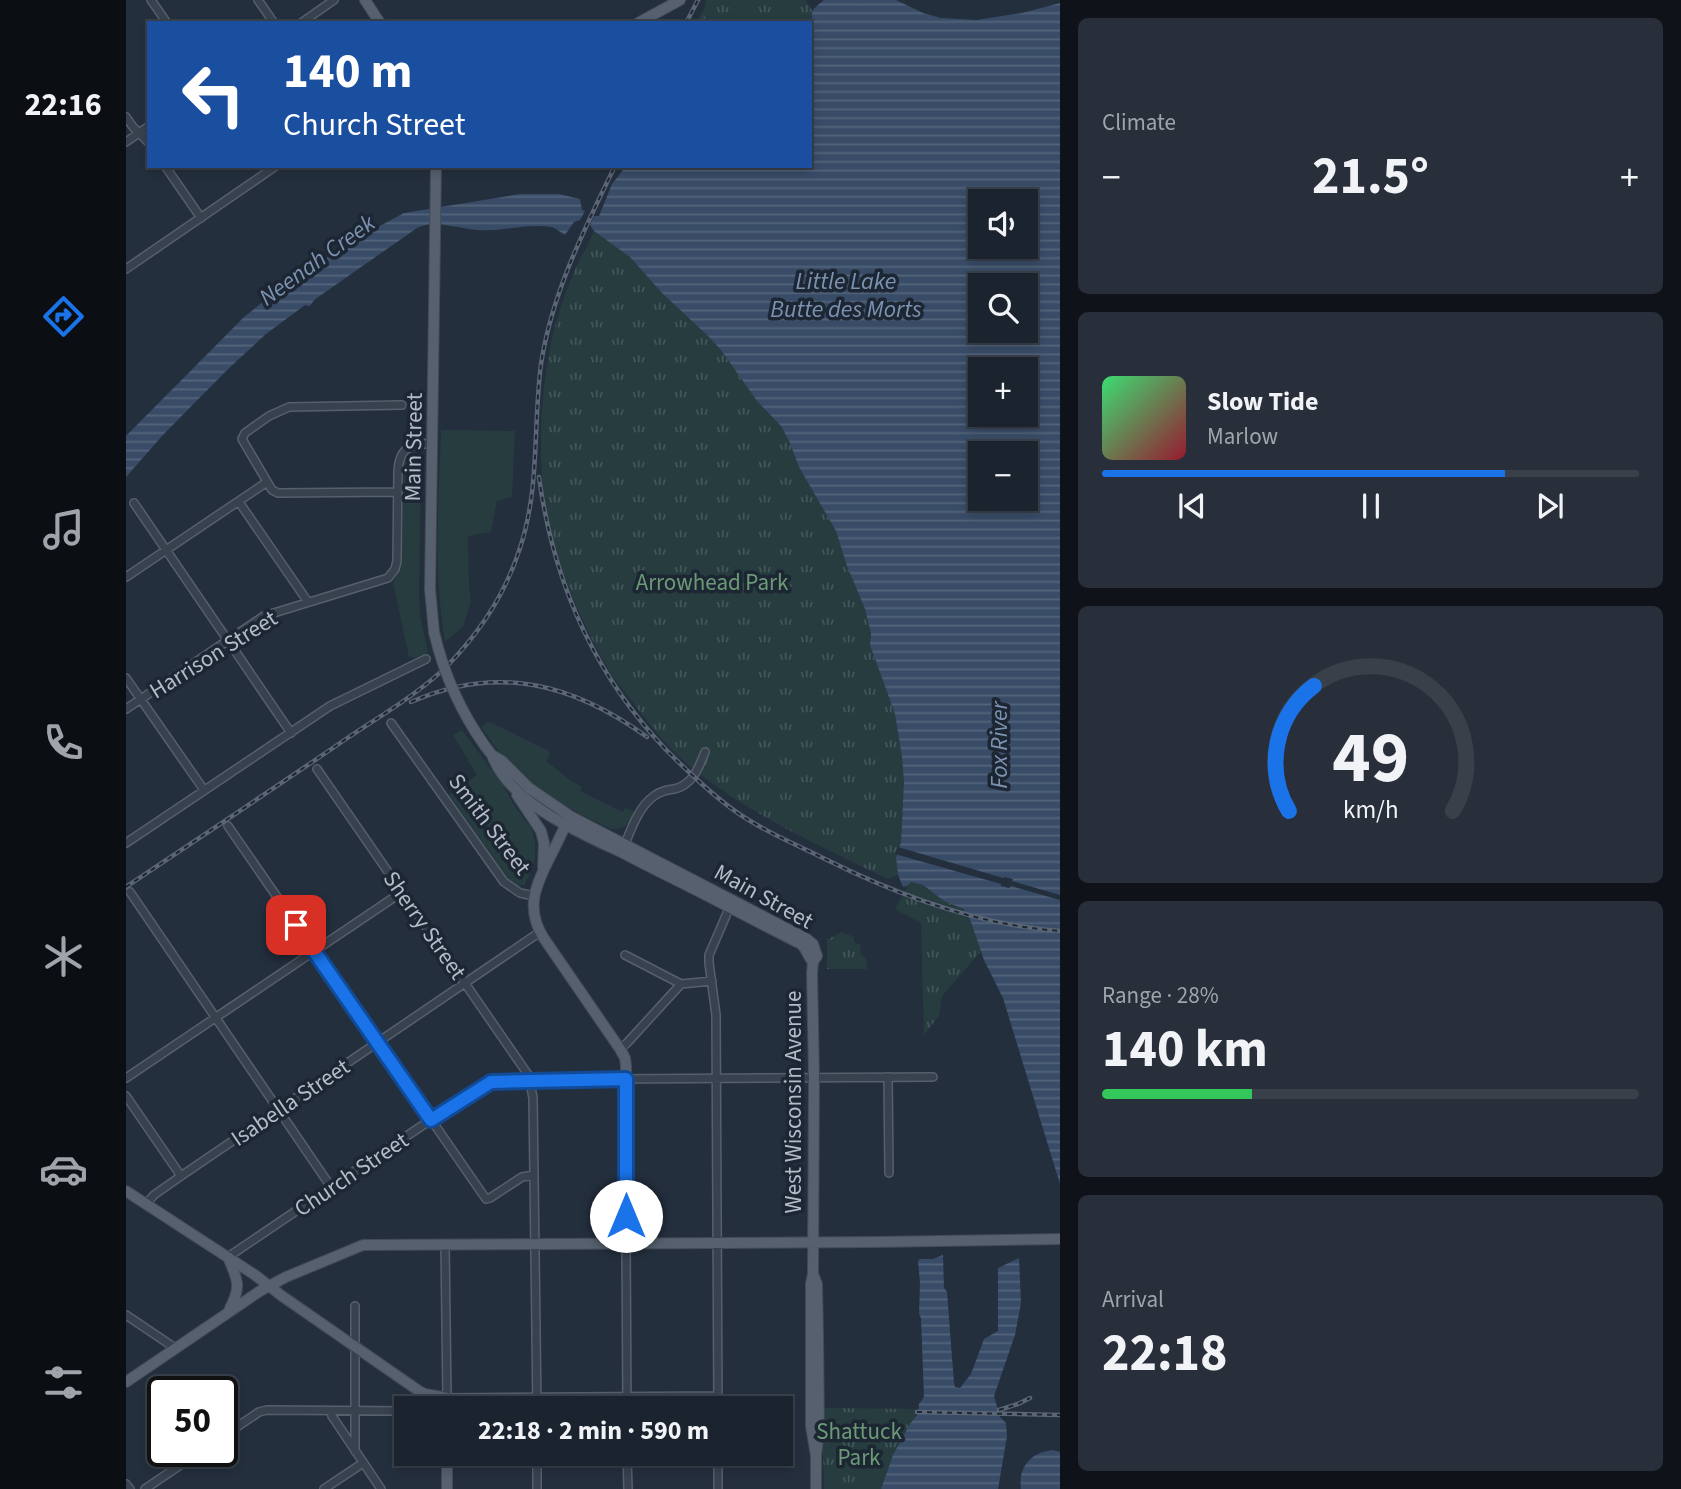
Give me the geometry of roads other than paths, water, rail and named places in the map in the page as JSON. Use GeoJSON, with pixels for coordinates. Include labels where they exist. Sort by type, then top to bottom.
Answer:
{"type":"FeatureCollection","features":[{"type":"Feature","properties":{"kind":"main road"},"geometry":{"type":"LineString","coordinates":[[366,0],[379,21]]}},
{"type":"Feature","properties":{"kind":"main road"},"geometry":{"type":"LineString","coordinates":[[642,21],[680,0]]}},
{"type":"Feature","properties":{"kind":"main road","name":"Main Street"},"geometry":{"type":"LineString","coordinates":[[436,168],[430,589],[434,632],[454,695],[464,715],[511,785],[539,808],[807,939],[816,952],[817,956],[813,962]]}},
{"type":"Feature","properties":{"kind":"main road","name":"Main Street"},"geometry":{"type":"LineString","coordinates":[[492,755],[568,821]]}},
{"type":"Feature","properties":{"kind":"main road"},"geometry":{"type":"LineString","coordinates":[[511,785],[541,831],[544,843],[543,871]]}},
{"type":"Feature","properties":{"kind":"main road"},"geometry":{"type":"LineString","coordinates":[[534,896],[543,871],[568,821]]}},
{"type":"Feature","properties":{"kind":"main road","name":"Smith Street"},"geometry":{"type":"LineString","coordinates":[[534,896],[534,913],[540,932],[620,1049]]}},
{"type":"Feature","properties":{"kind":"main road","name":"West Wisconsin Avenue"},"geometry":{"type":"LineString","coordinates":[[813,962],[811,1426],[816,1456],[816,1489]]}},
{"type":"Feature","properties":{"kind":"main road"},"geometry":{"type":"LineString","coordinates":[[620,1049],[625,1062],[626,1079],[626,1243]]}},
{"type":"Feature","properties":{"kind":"main road"},"geometry":{"type":"LineString","coordinates":[[126,1191],[228,1257],[430,1396]]}},
{"type":"Feature","properties":{"kind":"main road"},"geometry":{"type":"LineString","coordinates":[[126,1381],[269,1286],[363,1245],[1060,1239]]}},
{"type":"Feature","properties":{"kind":"main road"},"geometry":{"type":"LineString","coordinates":[[228,1257],[238,1283],[236,1298],[228,1311]]}},
{"type":"Feature","properties":{"kind":"main road"},"geometry":{"type":"LineString","coordinates":[[447,1466],[447,1489]]}},
{"type":"Feature","properties":{"kind":"street"},"geometry":{"type":"LineString","coordinates":[[152,0],[166,21]]}},
{"type":"Feature","properties":{"kind":"street"},"geometry":{"type":"LineString","coordinates":[[258,0],[273,21]]}},
{"type":"Feature","properties":{"kind":"street"},"geometry":{"type":"LineString","coordinates":[[304,21],[334,0]]}},
{"type":"Feature","properties":{"kind":"street"},"geometry":{"type":"LineString","coordinates":[[126,117],[147,141]]}},
{"type":"Feature","properties":{"kind":"street"},"geometry":{"type":"LineString","coordinates":[[126,142],[147,128]]}},
{"type":"Feature","properties":{"kind":"street"},"geometry":{"type":"LineString","coordinates":[[166,168],[201,218]]}},
{"type":"Feature","properties":{"kind":"street"},"geometry":{"type":"LineString","coordinates":[[126,270],[272,168]]}},
{"type":"Feature","properties":{"kind":"street"},"geometry":{"type":"LineString","coordinates":[[398,492],[278,494],[272,490],[242,441],[245,433],[269,416],[289,407],[402,404]]}},
{"type":"Feature","properties":{"kind":"street","name":"Harrison Street"},"geometry":{"type":"LineString","coordinates":[[126,709],[264,617],[384,580],[392,574],[397,561],[398,464],[402,454],[411,446],[432,443]]}},
{"type":"Feature","properties":{"kind":"street"},"geometry":{"type":"LineString","coordinates":[[126,577],[267,482]]}},
{"type":"Feature","properties":{"kind":"street"},"geometry":{"type":"LineString","coordinates":[[239,502],[308,602]]}},
{"type":"Feature","properties":{"kind":"street"},"geometry":{"type":"LineString","coordinates":[[134,503],[291,733]]}},
{"type":"Feature","properties":{"kind":"street"},"geometry":{"type":"LineString","coordinates":[[126,843],[330,706],[426,659]]}},
{"type":"Feature","properties":{"kind":"street"},"geometry":{"type":"LineString","coordinates":[[126,678],[204,790]]}},
{"type":"Feature","properties":{"kind":"street","name":"Smith Street"},"geometry":{"type":"LineString","coordinates":[[391,723],[504,882],[520,893],[534,896]]}},
{"type":"Feature","properties":{"kind":"street"},"geometry":{"type":"LineString","coordinates":[[623,848],[646,803],[659,792],[676,789],[687,783],[696,773],[705,752]]}},
{"type":"Feature","properties":{"kind":"street","name":"Sherry Street"},"geometry":{"type":"LineString","coordinates":[[317,769],[527,1071],[531,1081]]}},
{"type":"Feature","properties":{"kind":"street"},"geometry":{"type":"LineString","coordinates":[[229,826],[486,1199],[522,1177],[534,1175]]}},
{"type":"Feature","properties":{"kind":"street"},"geometry":{"type":"LineString","coordinates":[[130,892],[331,1187]]}},
{"type":"Feature","properties":{"kind":"street"},"geometry":{"type":"LineString","coordinates":[[126,1078],[402,892]]}},
{"type":"Feature","properties":{"kind":"street"},"geometry":{"type":"LineString","coordinates":[[718,1396],[715,1004],[709,955],[731,903]]}},
{"type":"Feature","properties":{"kind":"street","name":"Isabella Street"},"geometry":{"type":"LineString","coordinates":[[146,1204],[181,1176],[540,932]]}},
{"type":"Feature","properties":{"kind":"street"},"geometry":{"type":"LineString","coordinates":[[625,955],[681,984],[712,981]]}},
{"type":"Feature","properties":{"kind":"street"},"geometry":{"type":"LineString","coordinates":[[620,1049],[681,984]]}},
{"type":"Feature","properties":{"kind":"street"},"geometry":{"type":"LineString","coordinates":[[888,1077],[889,1172]]}},
{"type":"Feature","properties":{"kind":"street","name":"Church Street"},"geometry":{"type":"LineString","coordinates":[[228,1257],[487,1083],[626,1079],[933,1077]]}},
{"type":"Feature","properties":{"kind":"street"},"geometry":{"type":"LineString","coordinates":[[531,1081],[537,1396]]}},
{"type":"Feature","properties":{"kind":"street"},"geometry":{"type":"LineString","coordinates":[[126,1096],[181,1176]]}},
{"type":"Feature","properties":{"kind":"street"},"geometry":{"type":"LineString","coordinates":[[626,1243],[627,1396]]}},
{"type":"Feature","properties":{"kind":"street"},"geometry":{"type":"LineString","coordinates":[[445,1244],[447,1396]]}},
{"type":"Feature","properties":{"kind":"street"},"geometry":{"type":"LineString","coordinates":[[355,1306],[355,1451]]}},
{"type":"Feature","properties":{"kind":"street"},"geometry":{"type":"LineString","coordinates":[[126,1315],[175,1348]]}},
{"type":"Feature","properties":{"kind":"street"},"geometry":{"type":"LineString","coordinates":[[238,1426],[258,1412],[267,1410],[394,1411]]}},
{"type":"Feature","properties":{"kind":"street"},"geometry":{"type":"LineString","coordinates":[[331,1411],[381,1489]]}},
{"type":"Feature","properties":{"kind":"street"},"geometry":{"type":"LineString","coordinates":[[324,1489],[363,1463]]}},
{"type":"Feature","properties":{"kind":"street"},"geometry":{"type":"LineString","coordinates":[[537,1466],[537,1489]]}},
{"type":"Feature","properties":{"kind":"street"},"geometry":{"type":"LineString","coordinates":[[627,1466],[628,1489]]}},
{"type":"Feature","properties":{"kind":"street"},"geometry":{"type":"LineString","coordinates":[[718,1466],[718,1489]]}},
{"type":"Feature","properties":{"kind":"street"},"geometry":{"type":"LineString","coordinates":[[145,1489],[177,1467]]}},
{"type":"Feature","properties":{"kind":"street"},"geometry":{"type":"LineString","coordinates":[[126,1484],[130,1489]]}},
{"type":"Feature","properties":{"kind":"water","name":"Little Lake Butte des Morts"},"geometry":{"type":"Polygon","coordinates":[[[824,0],[896,0],[941,18],[977,20],[1022,13],[1060,3],[1060,1184],[1003,998],[984,960],[971,922],[963,915],[964,909],[944,901],[923,885],[911,882],[903,887],[898,875],[896,858],[901,842],[904,781],[895,714],[870,645],[871,633],[865,609],[836,531],[799,467],[781,426],[757,401],[721,350],[661,292],[630,257],[594,231],[590,225],[594,216],[599,216],[612,184],[624,168],[812,168],[812,12],[824,0]]]}},
{"type":"Feature","properties":{"kind":"water"},"geometry":{"type":"Polygon","coordinates":[[[520,194],[559,194],[580,199],[582,210],[585,211],[565,235],[553,228],[542,226],[487,230],[431,224],[417,228],[314,300],[310,306],[305,305],[266,334],[163,435],[126,477],[126,436],[243,318],[286,283],[404,213],[520,194]]]}},
{"type":"Feature","properties":{"kind":"water"},"geometry":{"type":"Polygon","coordinates":[[[943,1255],[954,1383],[955,1387],[960,1388],[971,1374],[984,1339],[998,1331],[998,1268],[1019,1258],[1021,1303],[1015,1335],[994,1396],[1000,1417],[1006,1423],[1007,1436],[998,1489],[881,1489],[893,1455],[918,1414],[919,1404],[924,1397],[918,1261],[943,1255]]]}},
{"type":"Feature","properties":{"kind":"water"},"geometry":{"type":"Polygon","coordinates":[[[1053,1450],[1060,1452],[1060,1489],[1021,1489],[1024,1468],[1032,1457],[1053,1450]]]}},
{"type":"Feature","properties":{"kind":"waterway"},"geometry":{"type":"LineString","coordinates":[[704,16],[705,21]]}},
{"type":"Feature","properties":{"kind":"railway"},"geometry":{"type":"LineString","coordinates":[[687,21],[698,0]]}},
{"type":"Feature","properties":{"kind":"railway"},"geometry":{"type":"LineString","coordinates":[[126,887],[413,694],[449,664],[482,624],[508,580],[526,525],[531,503],[541,364],[553,312],[570,262],[614,168]]}},
{"type":"Feature","properties":{"kind":"railway"},"geometry":{"type":"LineString","coordinates":[[539,477],[557,562],[588,639],[632,710],[659,742],[712,793],[769,832],[851,872],[909,896],[998,922],[1060,931]]}},
{"type":"Feature","properties":{"kind":"railway"},"geometry":{"type":"LineString","coordinates":[[411,702],[443,690],[474,684],[504,682],[533,685],[591,703],[647,737]]}},
{"type":"Feature","properties":{"kind":"railway"},"geometry":{"type":"LineString","coordinates":[[999,1410],[1030,1398]]}},
{"type":"Feature","properties":{"kind":"railway"},"geometry":{"type":"LineString","coordinates":[[917,1412],[1060,1415]]}},
{"type":"Feature","properties":{"kind":"water label","name":"Neenah Creek"},"geometry":{"type":"Point","coordinates":[317,260]}},
{"type":"Feature","properties":{"kind":"water label","name":"Fox River"},"geometry":{"type":"Point","coordinates":[999,745]}},
{"type":"Feature","properties":{"kind":"park label","name":"Arrowhead Park"},"geometry":{"type":"Point","coordinates":[712,582]}},
{"type":"Feature","properties":{"kind":"park label","name":"Shattuck Park"},"geometry":{"type":"Point","coordinates":[859,1444]}}]}
